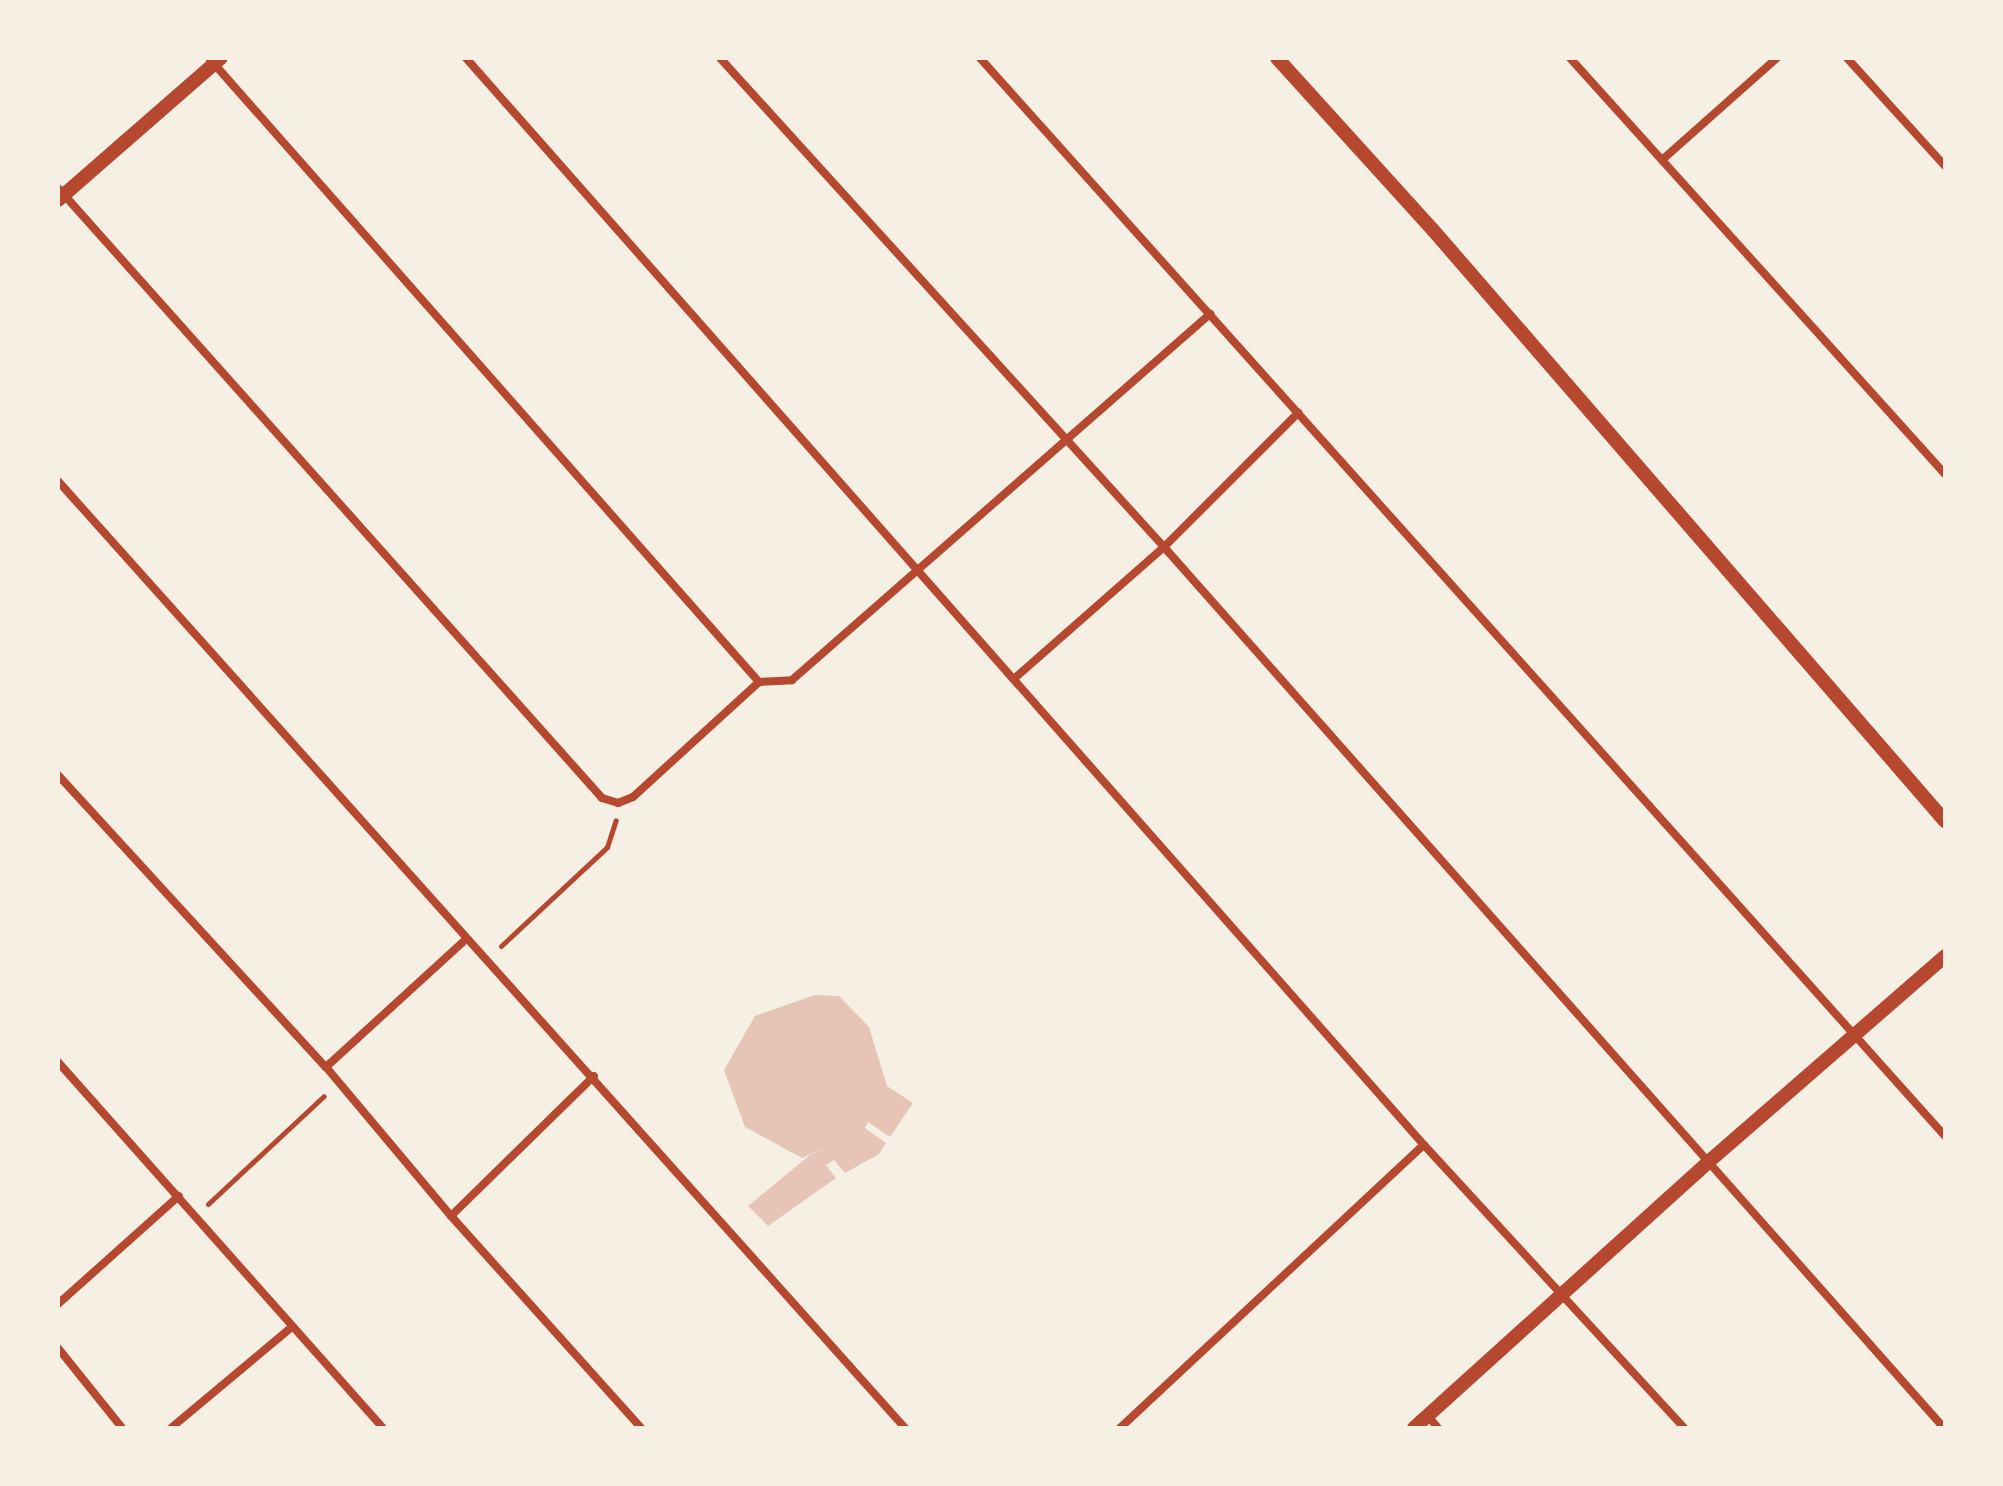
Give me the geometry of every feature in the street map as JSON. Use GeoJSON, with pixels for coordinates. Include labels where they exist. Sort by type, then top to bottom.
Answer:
{"type":"FeatureCollection","features":[{"type":"Feature","properties":{"kind":"street"},"geometry":{"type":"LineString","coordinates":[[466,58],[1016,677],[1424,1145],[1684,1428]]}},
{"type":"Feature","properties":{"kind":"street"},"geometry":{"type":"LineString","coordinates":[[720,58],[1164,547],[1706,1164],[1944,1428]]}},
{"type":"Feature","properties":{"kind":"street"},"geometry":{"type":"LineString","coordinates":[[980,58],[1945,1136]]}},
{"type":"Feature","properties":{"kind":"street"},"geometry":{"type":"LineString","coordinates":[[1277,58],[1433,230],[1945,821]]}},
{"type":"Feature","properties":{"kind":"street"},"geometry":{"type":"LineString","coordinates":[[1570,58],[1945,474]]}},
{"type":"Feature","properties":{"kind":"street"},"geometry":{"type":"LineString","coordinates":[[1662,160],[1777,58]]}},
{"type":"Feature","properties":{"kind":"street"},"geometry":{"type":"LineString","coordinates":[[1847,58],[1945,166]]}},
{"type":"Feature","properties":{"kind":"street"},"geometry":{"type":"LineString","coordinates":[[759,682],[215,60],[60,194],[602,798],[618,803],[633,797],[759,682],[792,680],[1068,443],[1210,314]]}},
{"type":"Feature","properties":{"kind":"street"},"geometry":{"type":"LineString","coordinates":[[1016,677],[1164,547],[1298,413]]}},
{"type":"Feature","properties":{"kind":"street"},"geometry":{"type":"LineString","coordinates":[[58,481],[466,939],[594,1076],[905,1428]]}},
{"type":"Feature","properties":{"kind":"street"},"geometry":{"type":"LineString","coordinates":[[58,775],[326,1067],[451,1216],[641,1428]]}},
{"type":"Feature","properties":{"kind":"street"},"geometry":{"type":"LineString","coordinates":[[326,1067],[466,939]]}},
{"type":"Feature","properties":{"kind":"street"},"geometry":{"type":"LineString","coordinates":[[1414,1428],[1433,1422],[1561,1293],[1945,956]]}},
{"type":"Feature","properties":{"kind":"street"},"geometry":{"type":"LineString","coordinates":[[58,1062],[383,1428]]}},
{"type":"Feature","properties":{"kind":"street"},"geometry":{"type":"LineString","coordinates":[[451,1216],[594,1076]]}},
{"type":"Feature","properties":{"kind":"street"},"geometry":{"type":"LineString","coordinates":[[1120,1428],[1424,1145]]}},
{"type":"Feature","properties":{"kind":"street"},"geometry":{"type":"LineString","coordinates":[[58,1304],[179,1196]]}},
{"type":"Feature","properties":{"kind":"street"},"geometry":{"type":"LineString","coordinates":[[171,1428],[292,1327]]}},
{"type":"Feature","properties":{"kind":"street"},"geometry":{"type":"LineString","coordinates":[[58,1348],[122,1428]]}},
{"type":"Feature","properties":{"kind":"path"},"geometry":{"type":"LineString","coordinates":[[486,960],[607,847],[615,833],[618,803]]}},
{"type":"Feature","properties":{"kind":"path"},"geometry":{"type":"LineString","coordinates":[[196,1215],[339,1082]]}},
{"type":"Feature","properties":{"kind":"building"},"geometry":{"type":"Polygon","coordinates":[[[815,995],[839,996],[869,1027],[887,1086],[913,1103],[890,1137],[868,1122],[865,1128],[886,1143],[879,1154],[845,1173],[834,1160],[826,1165],[836,1178],[768,1226],[748,1206],[810,1155],[829,1146],[802,1158],[745,1127],[724,1070],[755,1016],[815,995]]]}}]}
